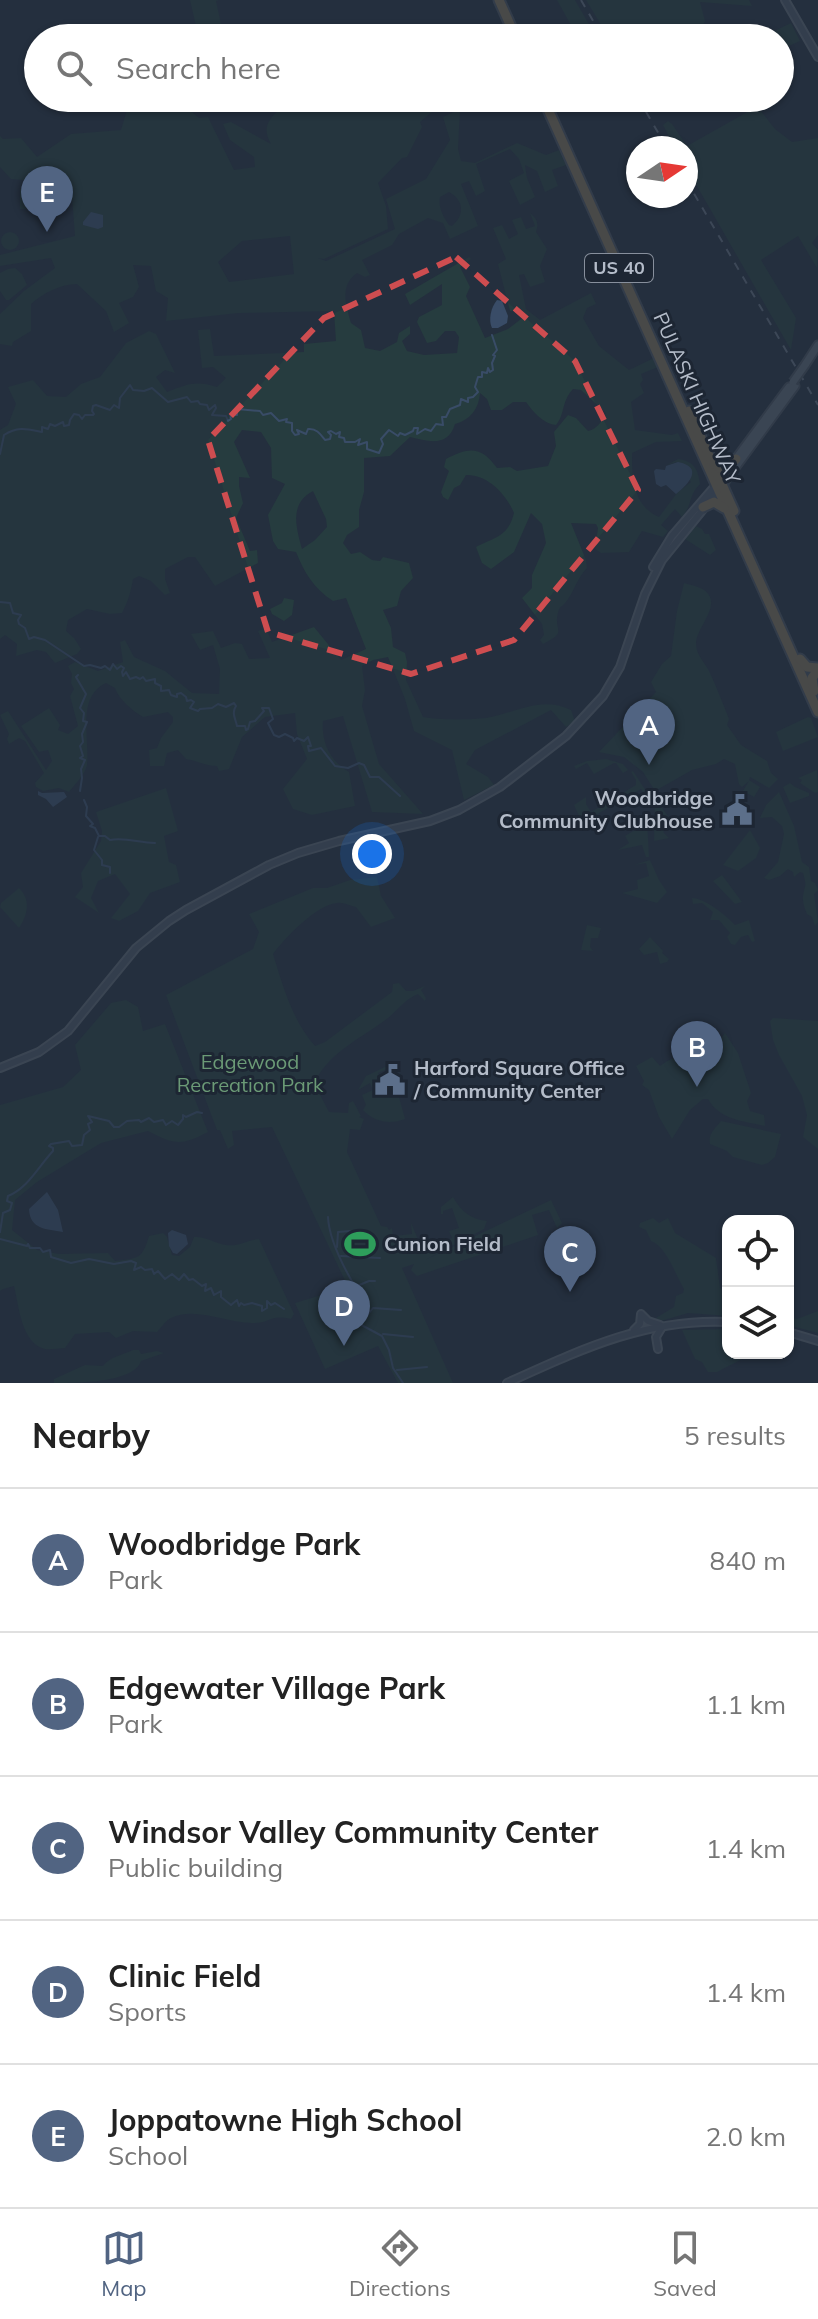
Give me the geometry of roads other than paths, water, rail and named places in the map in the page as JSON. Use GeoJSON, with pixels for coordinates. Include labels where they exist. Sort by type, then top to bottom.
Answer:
{"type":"FeatureCollection","features":[{"type":"Feature","properties":{"kind":"highway"},"geometry":{"type":"LineString","coordinates":[[499,0],[512,24]]}},
{"type":"Feature","properties":{"kind":"highway"},"geometry":{"type":"LineString","coordinates":[[505,0],[514,24]]}},
{"type":"Feature","properties":{"kind":"highway","name":"PULASKI HIGHWAY"},"geometry":{"type":"LineString","coordinates":[[552,112],[816,695]]}},
{"type":"Feature","properties":{"kind":"highway","name":"PULASKI HIGHWAY"},"geometry":{"type":"LineString","coordinates":[[690,421],[713,464],[730,517],[790,649],[788,664],[800,672],[818,712]]}},
{"type":"Feature","properties":{"kind":"highway"},"geometry":{"type":"LineString","coordinates":[[713,464],[722,470],[736,459]]}},
{"type":"Feature","properties":{"kind":"highway"},"geometry":{"type":"LineString","coordinates":[[703,507],[717,502],[730,517]]}},
{"type":"Feature","properties":{"kind":"highway"},"geometry":{"type":"LineString","coordinates":[[800,659],[807,667],[818,669],[812,677],[816,695]]}},
{"type":"Feature","properties":{"kind":"main road"},"geometry":{"type":"LineString","coordinates":[[785,0],[818,57]]}},
{"type":"Feature","properties":{"kind":"main road"},"geometry":{"type":"LineString","coordinates":[[0,1068],[39,1052],[68,1031],[136,948],[189,909],[291,856],[339,841],[441,817],[473,803],[500,787],[566,736],[603,696],[620,667],[645,594],[662,560],[794,384],[818,345]]}},
{"type":"Feature","properties":{"kind":"main road"},"geometry":{"type":"LineString","coordinates":[[806,367],[818,354]]}},
{"type":"Feature","properties":{"kind":"main road"},"geometry":{"type":"LineString","coordinates":[[639,613],[651,571],[672,536],[719,486],[794,384]]}},
{"type":"Feature","properties":{"kind":"main road"},"geometry":{"type":"LineString","coordinates":[[635,1331],[641,1314],[650,1323],[666,1325]]}},
{"type":"Feature","properties":{"kind":"main road"},"geometry":{"type":"LineString","coordinates":[[507,1383],[585,1348],[635,1331],[666,1325],[722,1322]]}},
{"type":"Feature","properties":{"kind":"main road"},"geometry":{"type":"LineString","coordinates":[[658,1349],[657,1332],[666,1325]]}},
{"type":"Feature","properties":{"kind":"main road"},"geometry":{"type":"LineString","coordinates":[[635,1331],[654,1341]]}},
{"type":"Feature","properties":{"kind":"main road"},"geometry":{"type":"LineString","coordinates":[[794,1334],[818,1341]]}},
{"type":"Feature","properties":{"kind":"water"},"geometry":{"type":"Polygon","coordinates":[[[91,212],[103,215],[103,227],[98,229],[83,225],[91,212]]]}},
{"type":"Feature","properties":{"kind":"water"},"geometry":{"type":"Polygon","coordinates":[[[497,300],[502,301],[508,316],[507,323],[492,328],[491,314],[497,300]]]}},
{"type":"Feature","properties":{"kind":"water"},"geometry":{"type":"Polygon","coordinates":[[[678,462],[690,468],[692,476],[676,494],[666,485],[661,487],[656,484],[654,471],[665,470],[666,466],[678,462]]]}},
{"type":"Feature","properties":{"kind":"water"},"geometry":{"type":"Polygon","coordinates":[[[38,791],[64,792],[67,797],[53,807],[38,795],[38,791]]]}},
{"type":"Feature","properties":{"kind":"water"},"geometry":{"type":"Polygon","coordinates":[[[47,1192],[58,1210],[63,1232],[40,1227],[30,1216],[29,1209],[47,1192]]]}},
{"type":"Feature","properties":{"kind":"water"},"geometry":{"type":"Polygon","coordinates":[[[172,1230],[186,1235],[188,1244],[177,1254],[169,1246],[168,1233],[172,1230]]]}},
{"type":"Feature","properties":{"kind":"waterway"},"geometry":{"type":"LineString","coordinates":[[0,454],[4,435],[14,430],[42,432],[42,427],[48,429],[50,424],[55,426],[63,422],[64,426],[69,425],[74,414],[82,419],[85,415],[93,415],[93,406],[96,405],[110,410],[114,405],[119,408],[120,398],[130,385],[133,390],[152,388],[168,402],[187,397],[191,402],[207,405],[209,410],[215,405],[212,415],[226,416],[228,421],[230,415],[237,415],[237,409],[260,411],[263,415],[271,413],[279,421],[287,419],[286,422],[292,423],[295,435],[299,434],[297,430],[306,434],[311,429],[325,440],[330,439],[328,432],[340,432],[339,437],[344,438],[345,442],[360,439],[358,445],[367,442],[367,449],[379,453],[383,444],[381,439],[389,430],[398,436],[414,428],[418,428],[417,434],[425,429],[431,431],[436,424],[443,425],[442,417],[460,405],[461,399],[468,402],[468,398],[478,392],[475,387],[478,377],[482,377],[482,372],[487,373],[488,368],[490,372],[493,370],[493,355],[497,350],[492,335]]}},
{"type":"Feature","properties":{"kind":"waterway"},"geometry":{"type":"LineString","coordinates":[[0,602],[10,603],[13,613],[21,615],[19,624],[25,628],[29,639],[45,640],[84,666],[105,666],[110,670],[113,664],[117,669],[121,666],[124,668],[123,676],[126,672],[130,679],[155,679],[161,691],[169,690],[171,695],[177,697],[181,693],[187,701],[194,702],[190,708],[198,711],[218,704],[226,707],[234,703],[237,726],[245,726],[246,730],[250,722],[264,711],[262,708],[269,708],[273,719],[268,723],[274,735],[279,737],[285,734],[294,741],[297,738],[304,741],[308,737],[309,751],[321,748],[335,766],[348,768],[359,763],[364,765],[370,777],[379,777],[400,796]]}},
{"type":"Feature","properties":{"kind":"waterway"},"geometry":{"type":"LineString","coordinates":[[78,675],[76,677],[86,694],[80,708],[84,713],[83,721],[87,722],[80,746],[83,756],[80,758],[85,760],[81,769],[80,791]]}},
{"type":"Feature","properties":{"kind":"waterway"},"geometry":{"type":"LineString","coordinates":[[84,800],[86,816],[93,824],[90,826],[99,836],[110,840],[155,843]]}},
{"type":"Feature","properties":{"kind":"waterway"},"geometry":{"type":"LineString","coordinates":[[98,837],[94,850],[102,865],[110,867],[110,873]]}},
{"type":"Feature","properties":{"kind":"waterway"},"geometry":{"type":"LineString","coordinates":[[0,1232],[3,1213],[10,1210],[12,1203],[7,1201],[8,1196],[21,1188],[53,1151],[49,1146],[51,1144],[69,1141],[72,1146],[82,1145],[84,1135],[90,1130],[88,1124],[92,1122],[88,1116],[119,1127],[127,1121],[141,1122],[149,1118],[154,1122],[163,1120],[166,1125],[172,1121],[178,1125],[183,1115],[202,1113]]}},
{"type":"Feature","properties":{"kind":"waterway"},"geometry":{"type":"LineString","coordinates":[[328,1217],[334,1245],[357,1290]]}},
{"type":"Feature","properties":{"kind":"waterway"},"geometry":{"type":"LineString","coordinates":[[337,1247],[338,1232],[350,1231]]}},
{"type":"Feature","properties":{"kind":"waterway"},"geometry":{"type":"LineString","coordinates":[[0,1239],[28,1244],[30,1248],[40,1248],[43,1252],[50,1250],[51,1257],[71,1263],[89,1259],[114,1264],[131,1261],[136,1263],[134,1270],[141,1267],[152,1269],[154,1274],[158,1271],[165,1279],[172,1274],[179,1280],[184,1274],[202,1286],[206,1284],[205,1291],[211,1288],[214,1295],[221,1291],[221,1297],[231,1305],[237,1300],[239,1306],[241,1303],[252,1303],[262,1306],[262,1311],[267,1308],[267,1301],[284,1309]]}},
{"type":"Feature","properties":{"kind":"waterway"},"geometry":{"type":"LineString","coordinates":[[341,1256],[380,1258]]}},
{"type":"Feature","properties":{"kind":"waterway"},"geometry":{"type":"LineString","coordinates":[[357,1286],[375,1281]]}},
{"type":"Feature","properties":{"kind":"waterway"},"geometry":{"type":"LineString","coordinates":[[365,1318],[373,1308],[401,1310]]}},
{"type":"Feature","properties":{"kind":"waterway"},"geometry":{"type":"LineString","coordinates":[[354,1321],[382,1336],[393,1368],[403,1383]]}},
{"type":"Feature","properties":{"kind":"waterway"},"geometry":{"type":"LineString","coordinates":[[383,1334],[413,1337]]}},
{"type":"Feature","properties":{"kind":"waterway"},"geometry":{"type":"LineString","coordinates":[[397,1370],[427,1367]]}},
{"type":"Feature","properties":{"kind":"railway"},"geometry":{"type":"LineString","coordinates":[[581,0],[595,24]]}},
{"type":"Feature","properties":{"kind":"railway"},"geometry":{"type":"LineString","coordinates":[[646,112],[660,136]]}},
{"type":"Feature","properties":{"kind":"railway"},"geometry":{"type":"LineString","coordinates":[[698,200],[818,405]]}},
{"type":"Feature","properties":{"kind":"place","name":"Joppatowne High School"},"geometry":{"type":"Point","coordinates":[47,232]}},
{"type":"Feature","properties":{"kind":"place","name":"Woodbridge Park"},"geometry":{"type":"Point","coordinates":[649,765]}},
{"type":"Feature","properties":{"kind":"place","name":"Woodbridge Community Clubhouse"},"geometry":{"type":"Point","coordinates":[737,810]}},
{"type":"Feature","properties":{"kind":"place","name":"Harford Square Office / Community Center"},"geometry":{"type":"Point","coordinates":[390,1080]}},
{"type":"Feature","properties":{"kind":"place","name":"Edgewater Village Park"},"geometry":{"type":"Point","coordinates":[697,1087]}},
{"type":"Feature","properties":{"kind":"place","name":"Cunion Field"},"geometry":{"type":"Point","coordinates":[360,1244]}},
{"type":"Feature","properties":{"kind":"place","name":"Windsor Valley Community Center"},"geometry":{"type":"Point","coordinates":[570,1292]}},
{"type":"Feature","properties":{"kind":"place","name":"Clinic Field"},"geometry":{"type":"Point","coordinates":[344,1346]}},
{"type":"Feature","properties":{"kind":"park label","name":"Edgewood Recreation Park"},"geometry":{"type":"Point","coordinates":[250,1074]}}]}
